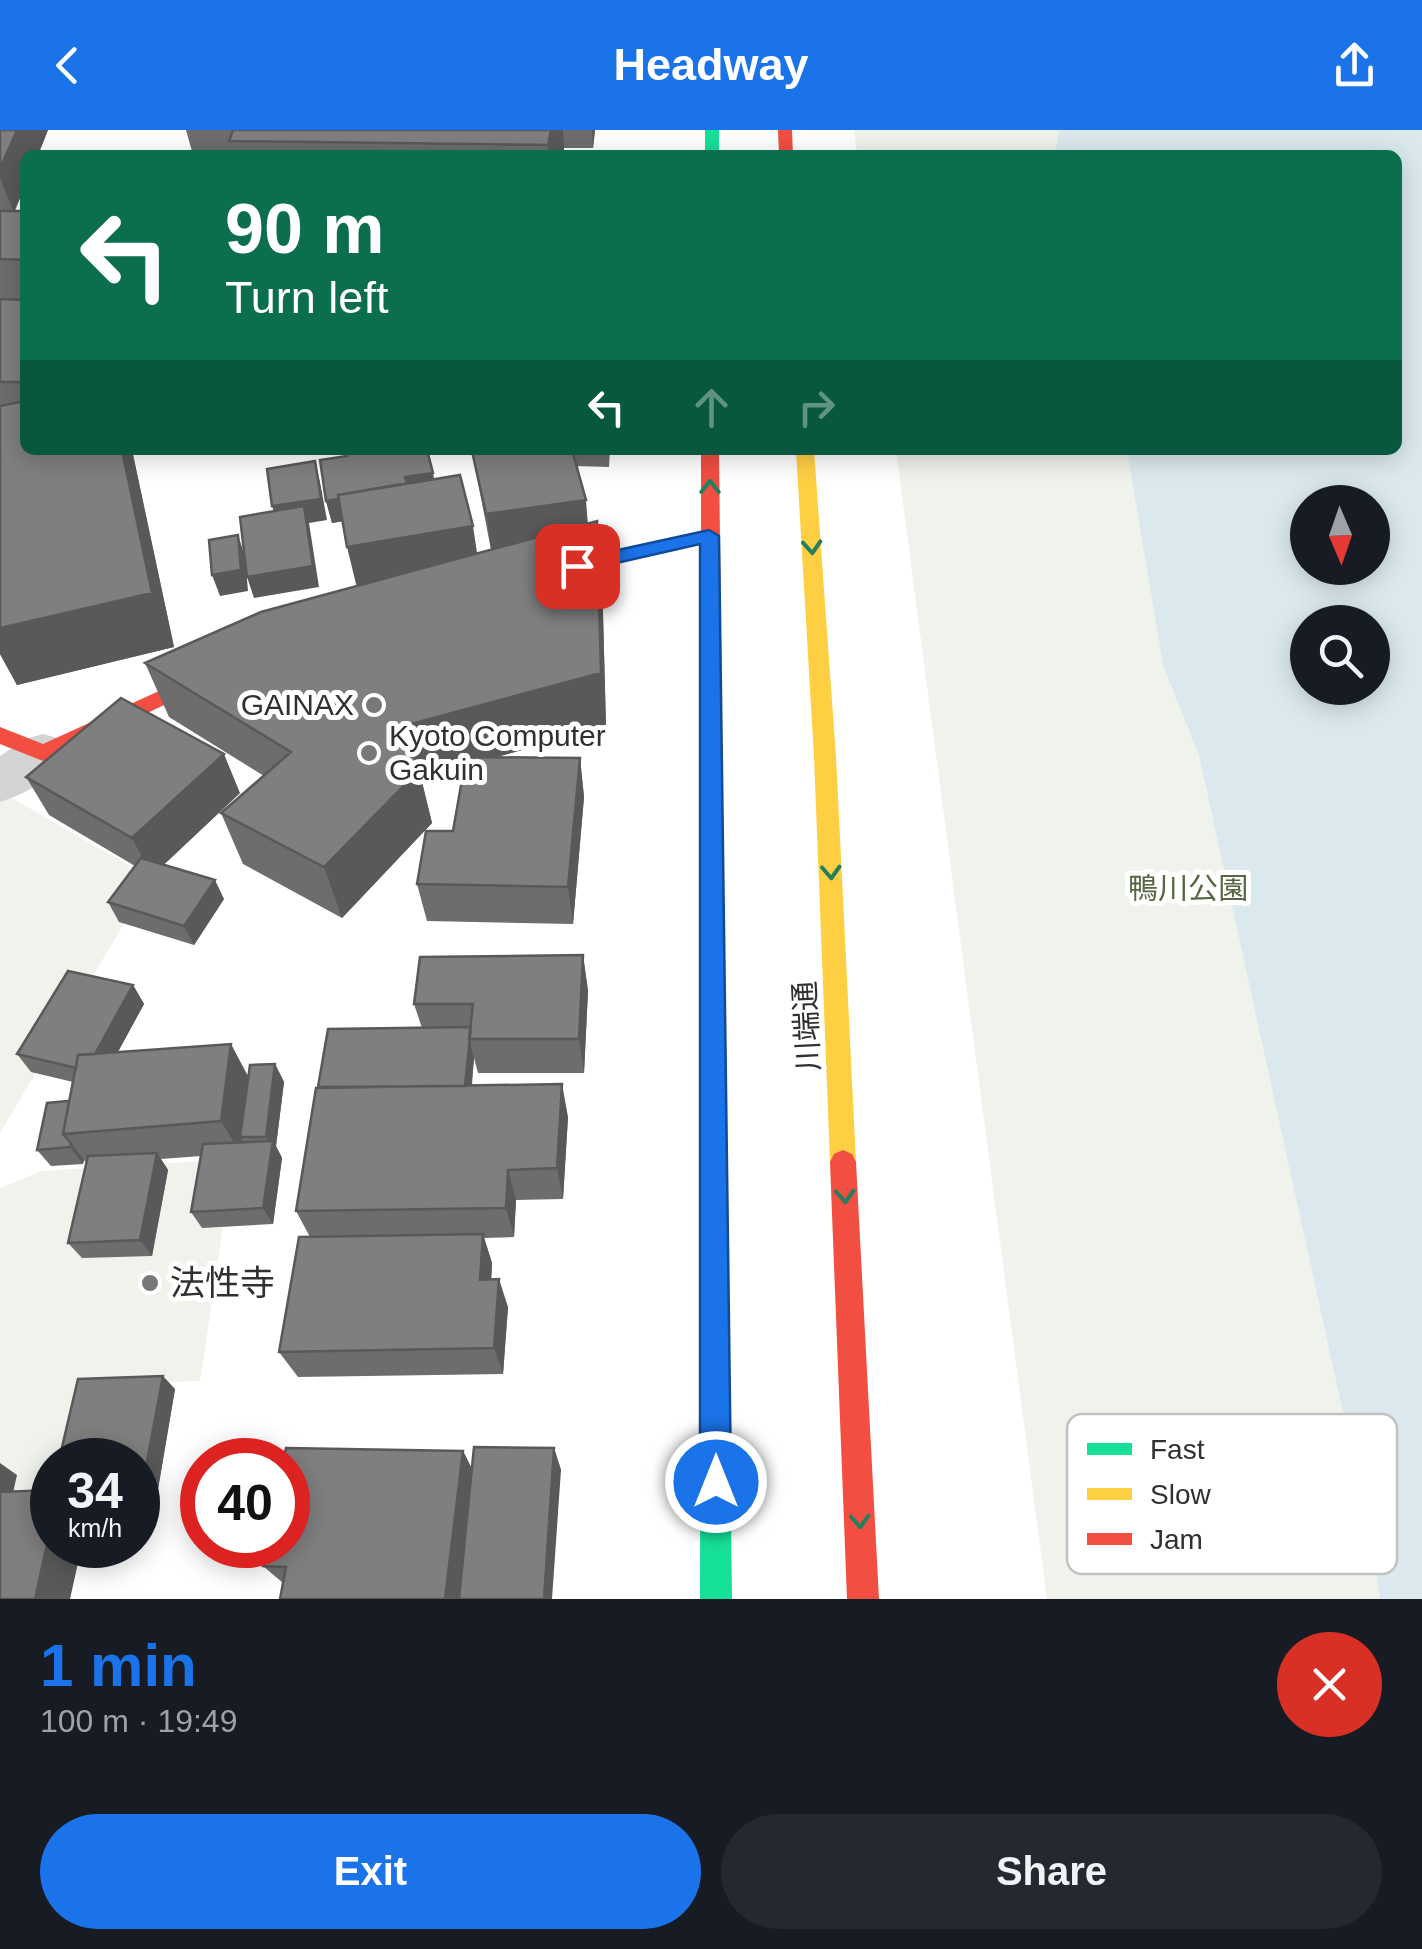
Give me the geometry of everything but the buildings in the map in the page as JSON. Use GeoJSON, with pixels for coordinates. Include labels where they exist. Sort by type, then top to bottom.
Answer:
{"type":"FeatureCollection","features":[{"type":"Feature","properties":{"kind":"street"},"geometry":{"type":"LineString","coordinates":[[710,455],[716,1599]]}},
{"type":"Feature","properties":{"kind":"street","name":"川端通"},"geometry":{"type":"LineString","coordinates":[[805,455],[826,777],[864,1599]]}},
{"type":"Feature","properties":{"kind":"street"},"geometry":{"type":"LineString","coordinates":[[500,582],[709,536]]}},
{"type":"Feature","properties":{"kind":"street"},"geometry":{"type":"LineString","coordinates":[[0,782],[21,744],[250,656]]}},
{"type":"Feature","properties":{"kind":"green space","name":"鴨川公園"},"geometry":{"type":"Polygon","coordinates":[[[854,130],[1422,130],[1422,1599],[1047,1599],[897,455],[1402,455],[1402,150],[856,150],[854,130]]]}},
{"type":"Feature","properties":{"kind":"green space"},"geometry":{"type":"Polygon","coordinates":[[[10,797],[151,878],[0,1133],[0,802],[10,797]]]}},
{"type":"Feature","properties":{"kind":"green space"},"geometry":{"type":"Polygon","coordinates":[[[233,1159],[200,1381],[84,1385],[73,1438],[30,1438],[30,1505],[0,1510],[0,1188],[42,1171],[233,1159]]]}},
{"type":"Feature","properties":{"kind":"shaded area"},"geometry":{"type":"Polygon","coordinates":[[[1059,130],[1422,130],[1422,1599],[1380,1599],[1377,1574],[1397,1574],[1397,1414],[1343,1414],[1199,755],[1163,665],[1128,455],[1402,455],[1402,150],[1056,150],[1059,130]]]}},
{"type":"Feature","properties":{"kind":"traffic: fast"},"geometry":{"type":"LineString","coordinates":[[712,130],[712,150]]}},
{"type":"Feature","properties":{"kind":"traffic: fast"},"geometry":{"type":"LineString","coordinates":[[713,1008],[716,1599]]}},
{"type":"Feature","properties":{"kind":"traffic: slow"},"geometry":{"type":"LineString","coordinates":[[805,455],[825,757],[843,1162]]}},
{"type":"Feature","properties":{"kind":"traffic: jam"},"geometry":{"type":"LineString","coordinates":[[785,130],[786,150]]}},
{"type":"Feature","properties":{"kind":"traffic: jam"},"geometry":{"type":"LineString","coordinates":[[710,455],[713,1008]]}},
{"type":"Feature","properties":{"kind":"traffic: jam"},"geometry":{"type":"LineString","coordinates":[[526,577],[709,536]]}},
{"type":"Feature","properties":{"kind":"traffic: jam"},"geometry":{"type":"LineString","coordinates":[[0,735],[43,753],[229,666]]}},
{"type":"Feature","properties":{"kind":"traffic: jam"},"geometry":{"type":"LineString","coordinates":[[843,1162],[863,1599]]}},
{"type":"Feature","properties":{"kind":"place","name":"GAINAX"},"geometry":{"type":"Point","coordinates":[374,705]}},
{"type":"Feature","properties":{"kind":"place","name":"Kyoto Computer Gakuin"},"geometry":{"type":"Point","coordinates":[369,753]}},
{"type":"Feature","properties":{"kind":"place","name":"法性寺"},"geometry":{"type":"Point","coordinates":[150,1283]}},
{"type":"Feature","properties":{"kind":"route"},"geometry":{"type":"LineString","coordinates":[[577,566],[709,536],[716,1482]]}}]}
